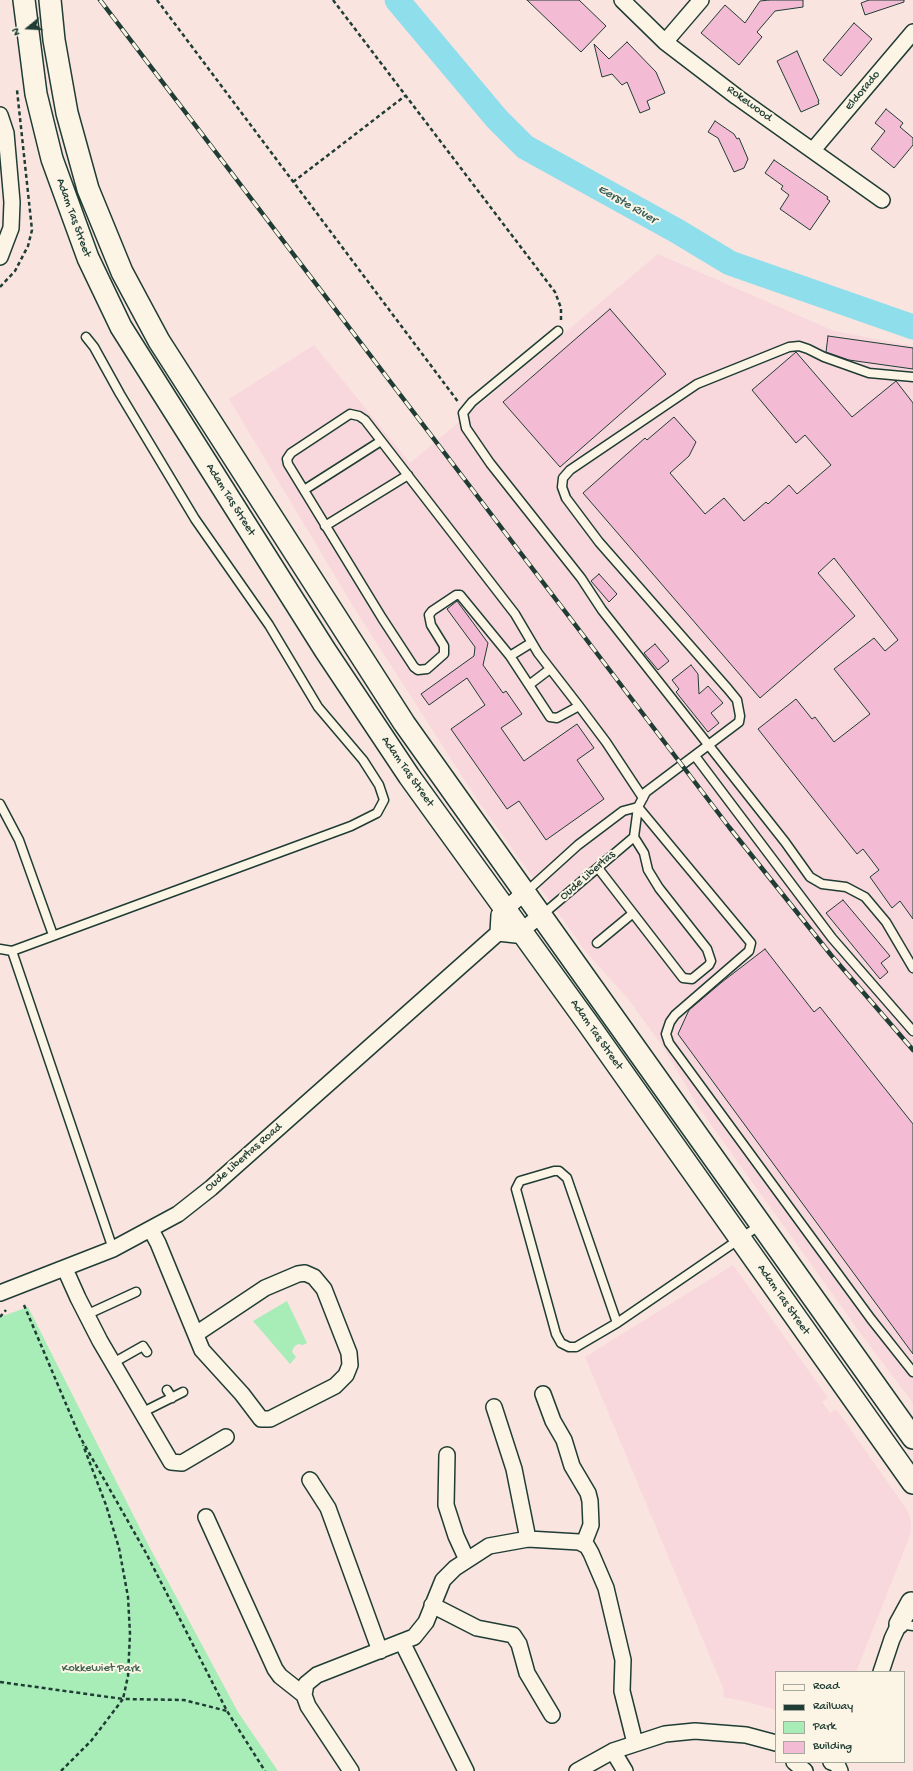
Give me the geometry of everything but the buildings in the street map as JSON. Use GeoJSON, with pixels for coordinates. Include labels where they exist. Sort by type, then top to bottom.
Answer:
{"type":"FeatureCollection","features":[{"type":"Feature","properties":{"kind":"main road","name":"Adam Tas Street"},"geometry":{"type":"LineString","coordinates":[[24,0],[36,94],[52,159],[88,258],[121,327],[349,686],[409,776],[589,1025],[913,1483]]}},
{"type":"Feature","properties":{"kind":"main road","name":"Adam Tas Street"},"geometry":{"type":"LineString","coordinates":[[50,0],[58,68],[73,138],[88,189],[105,232],[140,308],[159,341],[404,723],[913,1438]]}},
{"type":"Feature","properties":{"kind":"street","name":"Rokewood"},"geometry":{"type":"LineString","coordinates":[[622,0],[665,42],[737,96],[882,200]]}},
{"type":"Feature","properties":{"kind":"street"},"geometry":{"type":"LineString","coordinates":[[665,42],[701,0]]}},
{"type":"Feature","properties":{"kind":"street","name":"Eldorado"},"geometry":{"type":"LineString","coordinates":[[813,150],[913,32]]}},
{"type":"Feature","properties":{"kind":"street"},"geometry":{"type":"LineString","coordinates":[[0,115],[6,133],[12,202],[11,228],[0,257]]}},
{"type":"Feature","properties":{"kind":"street"},"geometry":{"type":"LineString","coordinates":[[524,893],[499,915],[498,933],[516,935],[541,915]]}},
{"type":"Feature","properties":{"kind":"street","name":"Oude Libertas Road"},"geometry":{"type":"LineString","coordinates":[[0,1293],[65,1269],[113,1249],[151,1230],[178,1214],[211,1188],[456,972],[498,933]]}},
{"type":"Feature","properties":{"kind":"street"},"geometry":{"type":"LineString","coordinates":[[151,1230],[205,1355],[242,1394],[259,1418],[264,1420],[270,1419],[335,1386],[346,1375],[350,1365],[349,1353],[324,1289],[314,1277],[305,1273],[298,1274],[265,1288],[196,1334]]}},
{"type":"Feature","properties":{"kind":"street"},"geometry":{"type":"LineString","coordinates":[[65,1269],[86,1315],[167,1458],[174,1464],[182,1463],[226,1437]]}},
{"type":"Feature","properties":{"kind":"street"},"geometry":{"type":"LineString","coordinates":[[543,1394],[553,1421],[564,1440],[572,1466],[588,1493],[590,1501],[591,1525],[584,1543]]}},
{"type":"Feature","properties":{"kind":"street"},"geometry":{"type":"LineString","coordinates":[[494,1407],[514,1469],[528,1540]]}},
{"type":"Feature","properties":{"kind":"street"},"geometry":{"type":"LineString","coordinates":[[447,1455],[446,1505],[456,1536],[467,1560]]}},
{"type":"Feature","properties":{"kind":"street"},"geometry":{"type":"LineString","coordinates":[[310,1480],[328,1508],[380,1651]]}},
{"type":"Feature","properties":{"kind":"street"},"geometry":{"type":"LineString","coordinates":[[206,1516],[275,1669],[280,1676],[304,1695],[313,1716],[351,1771]]}},
{"type":"Feature","properties":{"kind":"street"},"geometry":{"type":"LineString","coordinates":[[304,1695],[306,1684],[312,1677],[402,1642],[419,1633],[426,1622],[443,1580],[455,1568],[489,1546],[528,1540],[573,1541],[584,1543],[591,1553],[606,1588],[623,1660],[622,1691],[635,1743]]}},
{"type":"Feature","properties":{"kind":"street"},"geometry":{"type":"LineString","coordinates":[[881,1671],[892,1639],[906,1625],[912,1602]]}},
{"type":"Feature","properties":{"kind":"street"},"geometry":{"type":"LineString","coordinates":[[432,1605],[477,1628],[512,1635],[519,1644],[527,1673],[552,1715]]}},
{"type":"Feature","properties":{"kind":"street"},"geometry":{"type":"LineString","coordinates":[[402,1642],[466,1771]]}},
{"type":"Feature","properties":{"kind":"street"},"geometry":{"type":"LineString","coordinates":[[577,1771],[613,1751],[665,1734],[695,1731],[746,1735],[774,1744]]}},
{"type":"Feature","properties":{"kind":"street"},"geometry":{"type":"LineString","coordinates":[[613,1751],[625,1771]]}},
{"type":"Feature","properties":{"kind":"street"},"geometry":{"type":"LineString","coordinates":[[795,1763],[805,1771]]}},
{"type":"Feature","properties":{"kind":"lane"},"geometry":{"type":"LineString","coordinates":[[558,331],[472,402],[463,413],[466,428],[490,463],[580,578],[602,610],[810,877],[822,884],[846,887],[865,897],[886,922],[913,968]]}},
{"type":"Feature","properties":{"kind":"lane"},"geometry":{"type":"LineString","coordinates":[[0,950],[12,951],[53,934],[351,826],[377,813],[384,800],[379,785],[370,769],[318,707],[270,625],[195,519],[120,394],[94,347],[86,337]]}},
{"type":"Feature","properties":{"kind":"lane"},"geometry":{"type":"LineString","coordinates":[[598,868],[632,914],[683,978],[692,979],[709,965],[711,961],[707,949],[659,888],[648,870],[644,853],[634,837],[638,807],[646,792],[739,722],[740,716],[737,700],[599,542],[566,498],[562,487],[563,478],[570,470],[697,384],[789,347],[799,346],[824,357],[869,373],[913,377]]}},
{"type":"Feature","properties":{"kind":"lane"},"geometry":{"type":"LineString","coordinates":[[579,706],[557,718],[550,718],[510,656],[460,595],[456,595],[432,611],[429,615],[431,625],[445,650],[444,654],[427,669],[418,670],[410,662],[394,637],[288,464],[289,456],[350,414],[359,416],[365,420],[511,608],[531,643],[550,669],[579,706],[606,742],[643,798]]}},
{"type":"Feature","properties":{"kind":"lane"},"geometry":{"type":"LineString","coordinates":[[304,490],[381,441]]}},
{"type":"Feature","properties":{"kind":"lane"},"geometry":{"type":"LineString","coordinates":[[326,526],[408,475]]}},
{"type":"Feature","properties":{"kind":"lane"},"geometry":{"type":"LineString","coordinates":[[510,656],[531,643]]}},
{"type":"Feature","properties":{"kind":"lane"},"geometry":{"type":"LineString","coordinates":[[529,684],[550,669]]}},
{"type":"Feature","properties":{"kind":"lane"},"geometry":{"type":"LineString","coordinates":[[695,756],[832,938],[913,1031]]}},
{"type":"Feature","properties":{"kind":"lane"},"geometry":{"type":"LineString","coordinates":[[0,804],[19,840],[53,934]]}},
{"type":"Feature","properties":{"kind":"lane"},"geometry":{"type":"LineString","coordinates":[[524,893],[578,845],[623,810],[638,807]]}},
{"type":"Feature","properties":{"kind":"lane"},"geometry":{"type":"LineString","coordinates":[[638,807],[751,943],[750,951],[675,1015],[670,1022],[666,1034],[669,1043],[871,1319],[913,1372]]}},
{"type":"Feature","properties":{"kind":"lane","name":"Oude Libertas"},"geometry":{"type":"LineString","coordinates":[[541,915],[634,837]]}},
{"type":"Feature","properties":{"kind":"lane"},"geometry":{"type":"LineString","coordinates":[[596,942],[632,914]]}},
{"type":"Feature","properties":{"kind":"lane"},"geometry":{"type":"LineString","coordinates":[[12,951],[113,1249]]}},
{"type":"Feature","properties":{"kind":"lane"},"geometry":{"type":"LineString","coordinates":[[617,1323],[567,1178],[559,1171],[554,1171],[520,1181],[517,1184],[516,1189],[558,1338],[564,1346],[576,1347],[617,1323],[740,1240],[761,1224]]}},
{"type":"Feature","properties":{"kind":"lane"},"geometry":{"type":"LineString","coordinates":[[86,1315],[136,1292]]}},
{"type":"Feature","properties":{"kind":"lane"},"geometry":{"type":"LineString","coordinates":[[112,1363],[143,1346],[147,1352]]}},
{"type":"Feature","properties":{"kind":"lane"},"geometry":{"type":"LineString","coordinates":[[167,1390],[172,1398]]}},
{"type":"Feature","properties":{"kind":"lane"},"geometry":{"type":"LineString","coordinates":[[142,1413],[183,1392]]}},
{"type":"Feature","properties":{"kind":"path"},"geometry":{"type":"LineString","coordinates":[[157,0],[465,411]]}},
{"type":"Feature","properties":{"kind":"path"},"geometry":{"type":"LineString","coordinates":[[333,0],[555,292],[561,308],[562,321],[558,331]]}},
{"type":"Feature","properties":{"kind":"path"},"geometry":{"type":"LineString","coordinates":[[293,182],[405,96]]}},
{"type":"Feature","properties":{"kind":"path"},"geometry":{"type":"LineString","coordinates":[[24,1305],[80,1437],[106,1505],[116,1541],[128,1597],[130,1634],[128,1676],[123,1699],[91,1741],[61,1771]]}},
{"type":"Feature","properties":{"kind":"path"},"geometry":{"type":"LineString","coordinates":[[0,1318],[6,1310]]}},
{"type":"Feature","properties":{"kind":"path"},"geometry":{"type":"LineString","coordinates":[[80,1437],[146,1553],[227,1711],[265,1771]]}},
{"type":"Feature","properties":{"kind":"path"},"geometry":{"type":"LineString","coordinates":[[0,1682],[123,1699],[184,1700],[227,1711]]}},
{"type":"Feature","properties":{"kind":"shaded area"},"geometry":{"type":"Polygon","coordinates":[[[658,254],[834,331],[913,346],[913,1403],[861,1334],[697,1105],[665,1050],[629,1000],[587,953],[478,801],[356,611],[229,399],[314,345],[410,463],[658,254]]]}},
{"type":"Feature","properties":{"kind":"shaded area"},"geometry":{"type":"Polygon","coordinates":[[[733,1265],[828,1398],[822,1402],[830,1413],[836,1409],[906,1508],[910,1516],[910,1536],[856,1671],[775,1671],[775,1710],[723,1697],[724,1690],[585,1357],[733,1265]]]}},
{"type":"Feature","properties":{"kind":"green space"},"geometry":{"type":"Polygon","coordinates":[[[287,1301],[307,1343],[303,1345],[298,1344],[294,1347],[292,1352],[296,1357],[290,1364],[253,1321],[287,1301]]]}},
{"type":"Feature","properties":{"kind":"green space","name":"Kokkewiet Park"},"geometry":{"type":"Polygon","coordinates":[[[28,1307],[151,1550],[238,1712],[278,1771],[0,1771],[0,1317],[28,1307]]]}},
{"type":"Feature","properties":{"kind":"waterway","name":"Eerste River"},"geometry":{"type":"LineString","coordinates":[[397,0],[497,119],[525,147],[677,231],[730,263],[913,327]]}},
{"type":"Feature","properties":{"kind":"railway"},"geometry":{"type":"LineString","coordinates":[[100,0],[729,827],[831,955],[913,1050]]}}]}
